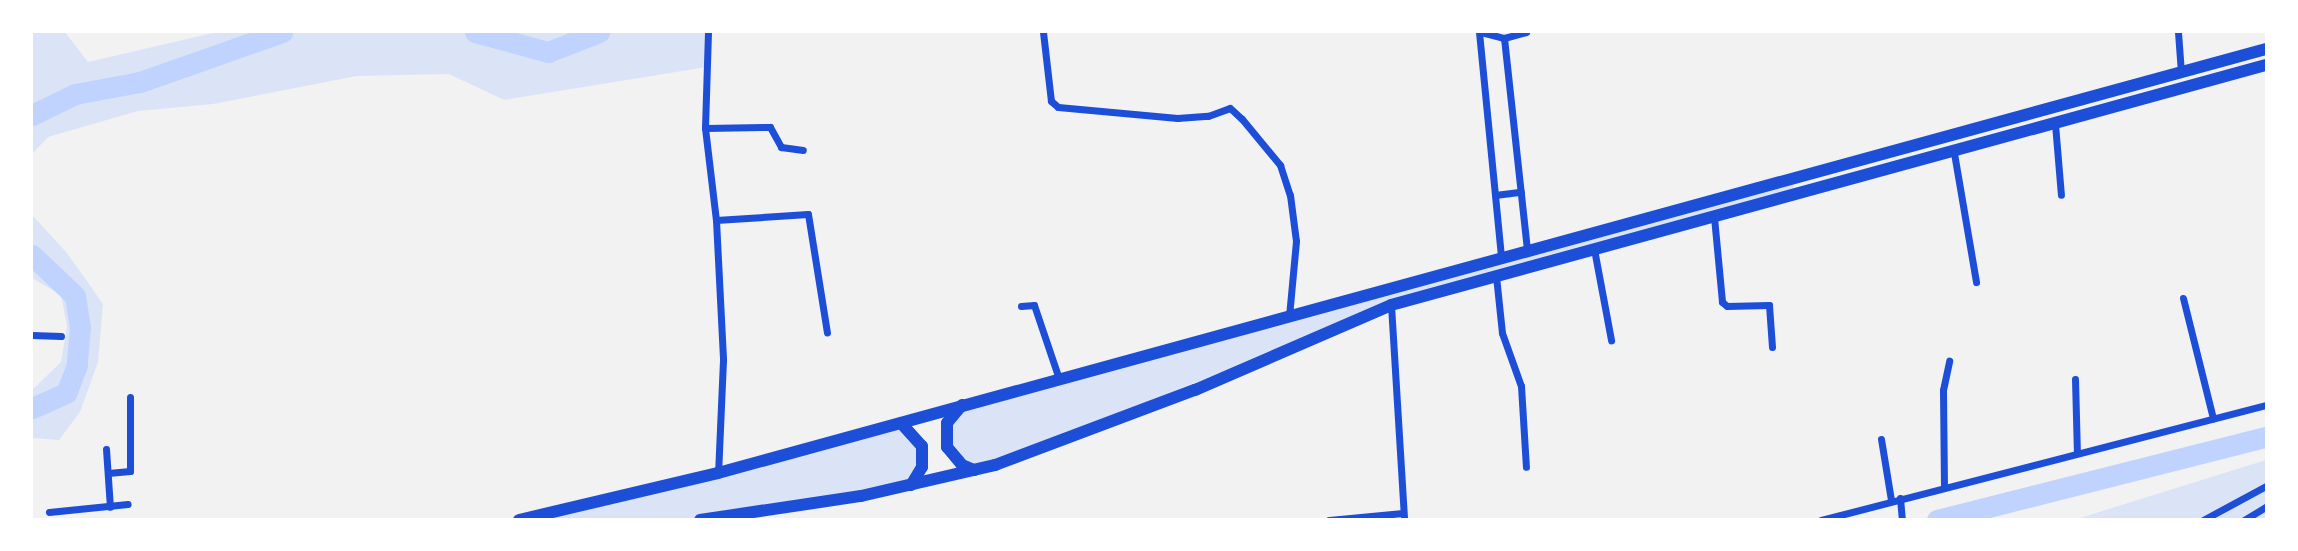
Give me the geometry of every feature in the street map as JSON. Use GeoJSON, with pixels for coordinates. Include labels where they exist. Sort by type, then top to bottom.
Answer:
{"type":"FeatureCollection","features":[{"type":"Feature","properties":{"kind":"highway"},"geometry":{"type":"LineString","coordinates":[[519,520],[718,473],[2266,49]]}},
{"type":"Feature","properties":{"kind":"highway"},"geometry":{"type":"LineString","coordinates":[[700,520],[911,485],[974,470],[1068,441],[1391,305],[1954,153],[2266,65]]}},
{"type":"Feature","properties":{"kind":"highway"},"geometry":{"type":"LineString","coordinates":[[1792,181],[1795,195]]}},
{"type":"Feature","properties":{"kind":"highway"},"geometry":{"type":"LineString","coordinates":[[962,404],[947,423],[947,447],[962,465],[974,470]]}},
{"type":"Feature","properties":{"kind":"highway"},"geometry":{"type":"LineString","coordinates":[[901,423],[922,446],[922,467],[911,485]]}},
{"type":"Feature","properties":{"kind":"street"},"geometry":{"type":"LineString","coordinates":[[708,32],[705,128],[716,220],[723,360],[718,473]]}},
{"type":"Feature","properties":{"kind":"street"},"geometry":{"type":"LineString","coordinates":[[1043,32],[1051,101],[1058,107],[1177,118],[1208,116],[1230,108],[1242,119],[1280,165],[1288,187],[1296,242],[1289,316]]}},
{"type":"Feature","properties":{"kind":"street"},"geometry":{"type":"LineString","coordinates":[[1501,257],[1480,32],[1504,38],[1526,32]]}},
{"type":"Feature","properties":{"kind":"street"},"geometry":{"type":"LineString","coordinates":[[2178,32],[2181,73]]}},
{"type":"Feature","properties":{"kind":"street"},"geometry":{"type":"LineString","coordinates":[[1504,38],[1527,251]]}},
{"type":"Feature","properties":{"kind":"street"},"geometry":{"type":"LineString","coordinates":[[2055,124],[2061,195]]}},
{"type":"Feature","properties":{"kind":"street"},"geometry":{"type":"LineString","coordinates":[[705,128],[770,127],[780,146],[803,150]]}},
{"type":"Feature","properties":{"kind":"street"},"geometry":{"type":"LineString","coordinates":[[1954,153],[1976,282]]}},
{"type":"Feature","properties":{"kind":"street"},"geometry":{"type":"LineString","coordinates":[[1495,195],[1521,192]]}},
{"type":"Feature","properties":{"kind":"street"},"geometry":{"type":"LineString","coordinates":[[716,220],[808,214],[827,332]]}},
{"type":"Feature","properties":{"kind":"street"},"geometry":{"type":"LineString","coordinates":[[1714,217],[1722,302],[1727,306],[1769,306],[1772,347]]}},
{"type":"Feature","properties":{"kind":"street"},"geometry":{"type":"LineString","coordinates":[[1594,249],[1611,340]]}},
{"type":"Feature","properties":{"kind":"street"},"geometry":{"type":"LineString","coordinates":[[1496,275],[1502,333],[1521,386],[1526,467]]}},
{"type":"Feature","properties":{"kind":"street"},"geometry":{"type":"LineString","coordinates":[[2183,298],[2213,418]]}},
{"type":"Feature","properties":{"kind":"street"},"geometry":{"type":"LineString","coordinates":[[1021,306],[1034,305],[1059,379]]}},
{"type":"Feature","properties":{"kind":"street"},"geometry":{"type":"LineString","coordinates":[[1329,520],[1404,517],[1391,305]]}},
{"type":"Feature","properties":{"kind":"street"},"geometry":{"type":"LineString","coordinates":[[32,335],[61,336]]}},
{"type":"Feature","properties":{"kind":"street"},"geometry":{"type":"LineString","coordinates":[[1944,487],[1943,390],[1950,361]]}},
{"type":"Feature","properties":{"kind":"street"},"geometry":{"type":"LineString","coordinates":[[2075,379],[2077,453]]}},
{"type":"Feature","properties":{"kind":"street"},"geometry":{"type":"LineString","coordinates":[[108,473],[130,471],[131,397]]}},
{"type":"Feature","properties":{"kind":"street"},"geometry":{"type":"LineString","coordinates":[[1821,520],[2266,405]]}},
{"type":"Feature","properties":{"kind":"street"},"geometry":{"type":"LineString","coordinates":[[1881,439],[1891,500]]}},
{"type":"Feature","properties":{"kind":"street"},"geometry":{"type":"LineString","coordinates":[[106,449],[110,507]]}},
{"type":"Feature","properties":{"kind":"street"},"geometry":{"type":"LineString","coordinates":[[2203,520],[2266,486]]}},
{"type":"Feature","properties":{"kind":"street"},"geometry":{"type":"LineString","coordinates":[[1900,498],[1902,519]]}},
{"type":"Feature","properties":{"kind":"street"},"geometry":{"type":"LineString","coordinates":[[48,512],[80,511],[128,504]]}},
{"type":"Feature","properties":{"kind":"street"},"geometry":{"type":"LineString","coordinates":[[2244,520],[2266,508]]}},
{"type":"Feature","properties":{"kind":"street"},"geometry":{"type":"LineString","coordinates":[[80,511],[80,520]]}},
{"type":"Feature","properties":{"kind":"shaded area"},"geometry":{"type":"Polygon","coordinates":[[[32,32],[65,32],[88,62],[217,32],[709,32],[707,67],[504,100],[449,74],[357,76],[213,104],[138,111],[48,137],[32,154],[32,32]]]}},
{"type":"Feature","properties":{"kind":"shaded area"},"geometry":{"type":"Polygon","coordinates":[[[1792,181],[1795,195],[1391,305],[974,470],[953,457],[947,423],[953,412],[1792,181]]]}},
{"type":"Feature","properties":{"kind":"shaded area"},"geometry":{"type":"Polygon","coordinates":[[[32,215],[67,253],[103,304],[98,362],[80,412],[59,440],[32,438],[32,390],[61,362],[67,326],[61,295],[32,278],[32,215]]]}},
{"type":"Feature","properties":{"kind":"shaded area"},"geometry":{"type":"Polygon","coordinates":[[[901,423],[922,446],[911,485],[700,520],[519,520],[901,423]]]}},
{"type":"Feature","properties":{"kind":"shaded area"},"geometry":{"type":"Polygon","coordinates":[[[2266,460],[2266,519],[2074,520],[2115,507],[2266,460]]]}},
{"type":"Feature","properties":{"kind":"waterway"},"geometry":{"type":"LineString","coordinates":[[32,115],[75,94],[140,82],[282,32]]}},
{"type":"Feature","properties":{"kind":"waterway"},"geometry":{"type":"LineString","coordinates":[[475,32],[548,52],[599,32]]}},
{"type":"Feature","properties":{"kind":"waterway"},"geometry":{"type":"LineString","coordinates":[[32,255],[75,296],[80,327],[77,365],[66,393],[32,408]]}},
{"type":"Feature","properties":{"kind":"waterway"},"geometry":{"type":"LineString","coordinates":[[1937,520],[2266,437]]}}]}
